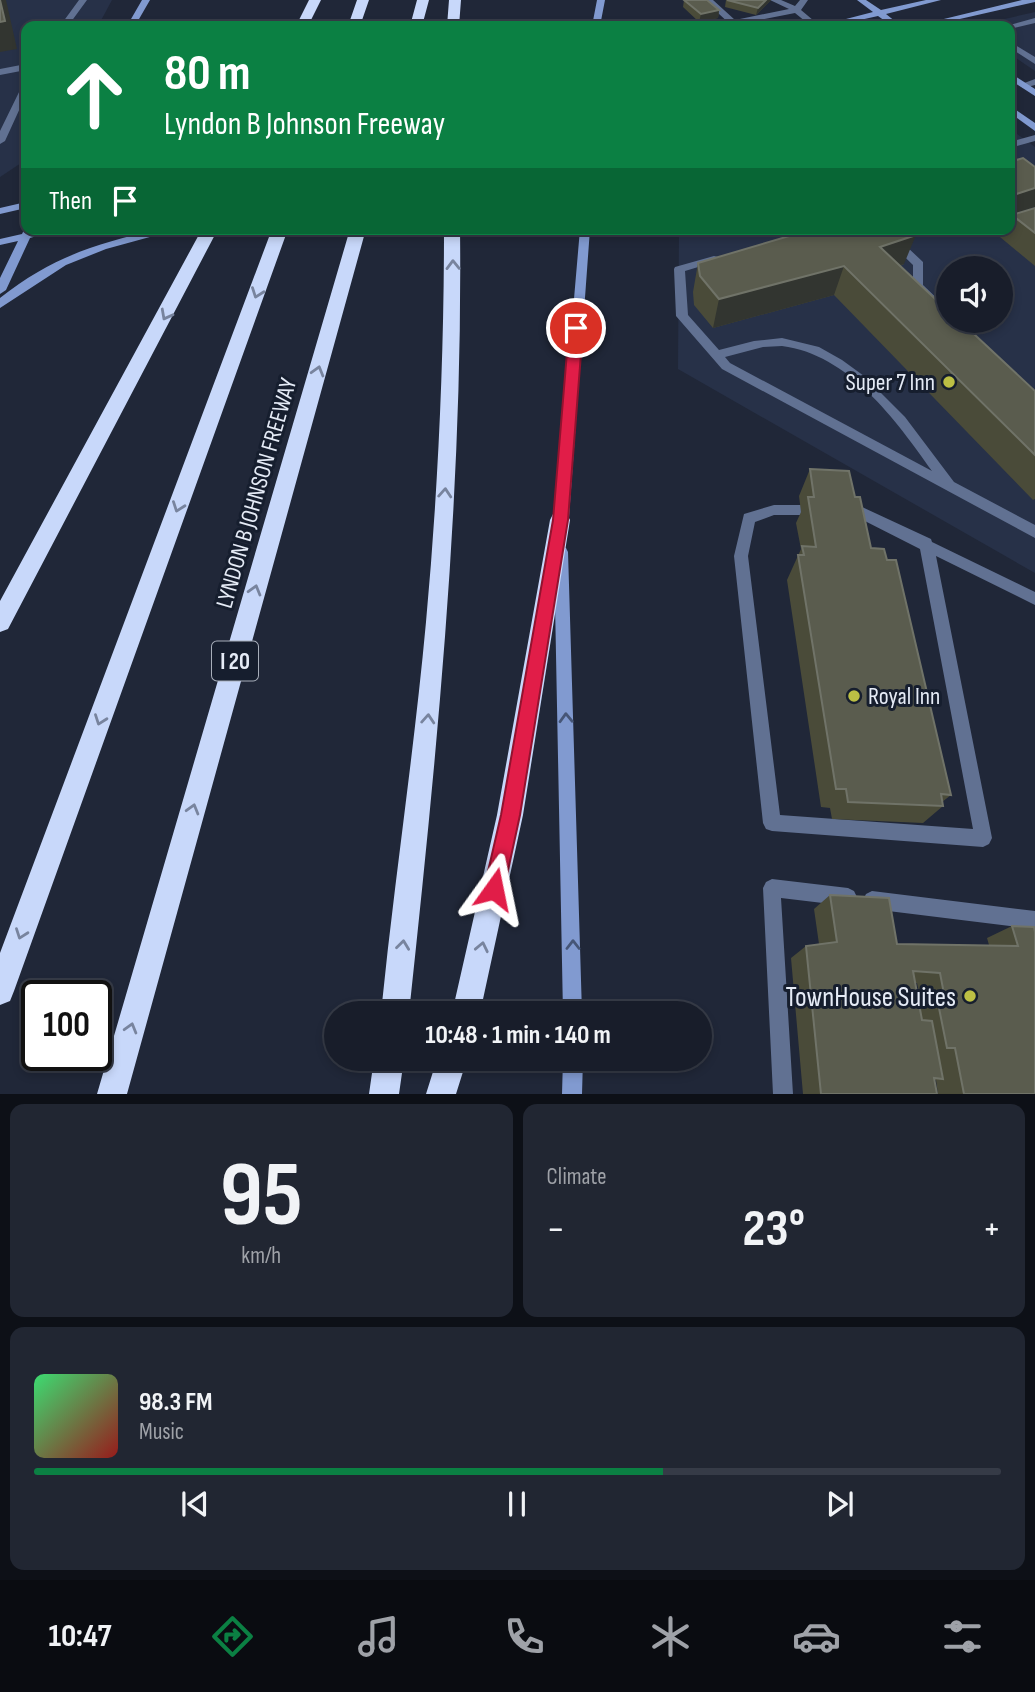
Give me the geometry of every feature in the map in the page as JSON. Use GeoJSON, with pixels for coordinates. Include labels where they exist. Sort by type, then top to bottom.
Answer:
{"type":"FeatureCollection","features":[{"type":"Feature","properties":{"kind":"highway"},"geometry":{"type":"LineString","coordinates":[[304,21],[315,0]]}},
{"type":"Feature","properties":{"kind":"highway"},"geometry":{"type":"LineString","coordinates":[[356,21],[363,0]]}},
{"type":"Feature","properties":{"kind":"highway"},"geometry":{"type":"LineString","coordinates":[[417,21],[423,0]]}},
{"type":"Feature","properties":{"kind":"highway"},"geometry":{"type":"LineString","coordinates":[[453,21],[455,0]]}},
{"type":"Feature","properties":{"kind":"highway"},"geometry":{"type":"LineString","coordinates":[[0,622],[207,235]]}},
{"type":"Feature","properties":{"kind":"highway"},"geometry":{"type":"LineString","coordinates":[[0,991],[278,235]]}},
{"type":"Feature","properties":{"kind":"highway","name":"LYNDON B JOHNSON FREEWAY"},"geometry":{"type":"LineString","coordinates":[[112,1094],[356,235]]}},
{"type":"Feature","properties":{"kind":"highway"},"geometry":{"type":"LineString","coordinates":[[396,1001],[428,730],[447,461],[453,289],[452,235]]}},
{"type":"Feature","properties":{"kind":"highway"},"geometry":{"type":"LineString","coordinates":[[469,1001],[510,815],[560,520]]}},
{"type":"Feature","properties":{"kind":"highway"},"geometry":{"type":"LineString","coordinates":[[384,1094],[387,1071]]}},
{"type":"Feature","properties":{"kind":"highway"},"geometry":{"type":"LineString","coordinates":[[441,1094],[448,1071]]}},
{"type":"Feature","properties":{"kind":"main road"},"geometry":{"type":"LineString","coordinates":[[134,21],[146,0]]}},
{"type":"Feature","properties":{"kind":"main road"},"geometry":{"type":"LineString","coordinates":[[597,21],[601,0]]}},
{"type":"Feature","properties":{"kind":"main road"},"geometry":{"type":"LineString","coordinates":[[861,0],[890,21]]}},
{"type":"Feature","properties":{"kind":"main road"},"geometry":{"type":"LineString","coordinates":[[904,0],[934,21]]}},
{"type":"Feature","properties":{"kind":"main road"},"geometry":{"type":"LineString","coordinates":[[845,21],[937,0]]}},
{"type":"Feature","properties":{"kind":"main road"},"geometry":{"type":"LineString","coordinates":[[950,21],[1033,0]]}},
{"type":"Feature","properties":{"kind":"main road"},"geometry":{"type":"LineString","coordinates":[[1015,79],[1035,93]]}},
{"type":"Feature","properties":{"kind":"main road"},"geometry":{"type":"LineString","coordinates":[[1015,113],[1035,128]]}},
{"type":"Feature","properties":{"kind":"main road"},"geometry":{"type":"LineString","coordinates":[[0,211],[21,206]]}},
{"type":"Feature","properties":{"kind":"main road"},"geometry":{"type":"LineString","coordinates":[[0,242],[21,235]]}},
{"type":"Feature","properties":{"kind":"main road"},"geometry":{"type":"LineString","coordinates":[[0,290],[26,235]]}},
{"type":"Feature","properties":{"kind":"main road"},"geometry":{"type":"LineString","coordinates":[[0,304],[38,274],[86,250],[149,235]]}},
{"type":"Feature","properties":{"kind":"main road"},"geometry":{"type":"LineString","coordinates":[[573,1001],[560,520],[584,235]]}},
{"type":"Feature","properties":{"kind":"main road"},"geometry":{"type":"LineString","coordinates":[[572,1094],[573,1071]]}},
{"type":"Feature","properties":{"kind":"lane"},"geometry":{"type":"LineString","coordinates":[[68,21],[83,0]]}},
{"type":"Feature","properties":{"kind":"lane"},"geometry":{"type":"LineString","coordinates":[[709,0],[731,21]]}},
{"type":"Feature","properties":{"kind":"lane"},"geometry":{"type":"LineString","coordinates":[[774,0],[784,2],[810,21]]}},
{"type":"Feature","properties":{"kind":"lane"},"geometry":{"type":"LineString","coordinates":[[752,21],[797,10],[804,0]]}},
{"type":"Feature","properties":{"kind":"lane"},"geometry":{"type":"LineString","coordinates":[[761,8],[784,2]]}},
{"type":"Feature","properties":{"kind":"lane"},"geometry":{"type":"LineString","coordinates":[[1015,26],[1035,20]]}},
{"type":"Feature","properties":{"kind":"lane"},"geometry":{"type":"LineString","coordinates":[[1015,48],[1035,61]]}},
{"type":"Feature","properties":{"kind":"lane"},"geometry":{"type":"LineString","coordinates":[[1015,52],[1020,51]]}},
{"type":"Feature","properties":{"kind":"lane"},"geometry":{"type":"LineString","coordinates":[[0,72],[21,68]]}},
{"type":"Feature","properties":{"kind":"lane"},"geometry":{"type":"LineString","coordinates":[[1023,85],[1035,82]]}},
{"type":"Feature","properties":{"kind":"lane"},"geometry":{"type":"LineString","coordinates":[[0,141],[21,97]]}},
{"type":"Feature","properties":{"kind":"lane"},"geometry":{"type":"LineString","coordinates":[[1015,144],[1035,138]]}},
{"type":"Feature","properties":{"kind":"lane"},"geometry":{"type":"LineString","coordinates":[[888,235],[919,264],[917,286],[936,304]]}},
{"type":"Feature","properties":{"kind":"lane"},"geometry":{"type":"LineString","coordinates":[[729,255],[679,269],[682,316],[726,366],[1035,532]]}},
{"type":"Feature","properties":{"kind":"lane"},"geometry":{"type":"LineString","coordinates":[[717,355],[765,343],[792,343],[824,355],[854,374],[885,404],[925,449],[951,487]]}},
{"type":"Feature","properties":{"kind":"lane"},"geometry":{"type":"LineString","coordinates":[[926,543],[983,838],[772,824],[741,556],[750,518],[774,510],[857,511],[926,543],[1035,599]]}},
{"type":"Feature","properties":{"kind":"lane"},"geometry":{"type":"LineString","coordinates":[[783,1094],[772,888],[1030,919],[1032,941]]}},
{"type":"Feature","properties":{"kind":"shaded area"},"geometry":{"type":"Polygon","coordinates":[[[0,0],[112,0],[101,21],[21,21],[21,163],[0,177],[0,0]]]}},
{"type":"Feature","properties":{"kind":"shaded area"},"geometry":{"type":"Polygon","coordinates":[[[1035,12],[1035,71],[1015,57],[1015,21],[996,21],[1035,12]]]}},
{"type":"Feature","properties":{"kind":"shaded area"},"geometry":{"type":"Polygon","coordinates":[[[1015,133],[1035,147],[1035,573],[678,369],[679,235],[1015,235],[1015,133]]]}},
{"type":"Feature","properties":{"kind":"building"},"geometry":{"type":"Polygon","coordinates":[[[0,0],[5,21],[0,22],[0,0]]]}},
{"type":"Feature","properties":{"kind":"building"},"geometry":{"type":"Polygon","coordinates":[[[684,0],[707,0],[719,10],[701,14],[684,0]]]}},
{"type":"Feature","properties":{"kind":"building"},"geometry":{"type":"Polygon","coordinates":[[[727,0],[766,0],[758,8],[727,0]]]}},
{"type":"Feature","properties":{"kind":"building"},"geometry":{"type":"Polygon","coordinates":[[[1023,158],[1035,167],[1035,188],[1015,194],[1015,160],[1023,158]]]}},
{"type":"Feature","properties":{"kind":"building"},"geometry":{"type":"Polygon","coordinates":[[[1035,208],[1035,233],[1015,217],[1015,214],[1035,208]]]}},
{"type":"Feature","properties":{"kind":"building"},"geometry":{"type":"Polygon","coordinates":[[[793,235],[916,235],[880,247],[936,300],[936,333],[973,333],[1035,391],[1035,455],[844,266],[719,299],[700,276],[698,263],[793,235]]]}},
{"type":"Feature","properties":{"kind":"building","name":"Royal Inn"},"geometry":{"type":"Polygon","coordinates":[[[810,469],[849,471],[855,497],[860,497],[871,548],[884,549],[887,560],[896,560],[951,795],[941,794],[943,806],[848,802],[846,789],[836,789],[798,555],[804,555],[802,546],[816,547],[808,497],[814,497],[810,469]]]}},
{"type":"Feature","properties":{"kind":"building","name":"TownHouse Suites"},"geometry":{"type":"Polygon","coordinates":[[[830,895],[889,898],[897,944],[1018,946],[1012,926],[1034,927],[1035,1094],[964,1094],[955,1048],[947,1048],[937,998],[945,999],[940,973],[913,971],[922,1020],[932,1021],[943,1079],[934,1078],[937,1094],[821,1094],[806,946],[837,942],[830,895]]]}},
{"type":"Feature","properties":{"kind":"place","name":"Super 7 Inn"},"geometry":{"type":"Point","coordinates":[949,382]}},
{"type":"Feature","properties":{"kind":"place","name":"Royal Inn"},"geometry":{"type":"Point","coordinates":[854,696]}},
{"type":"Feature","properties":{"kind":"place","name":"TownHouse Suites"},"geometry":{"type":"Point","coordinates":[970,996]}},
{"type":"Feature","properties":{"kind":"route"},"geometry":{"type":"LineString","coordinates":[[494,889],[510,815],[560,520],[576,328]]}}]}
